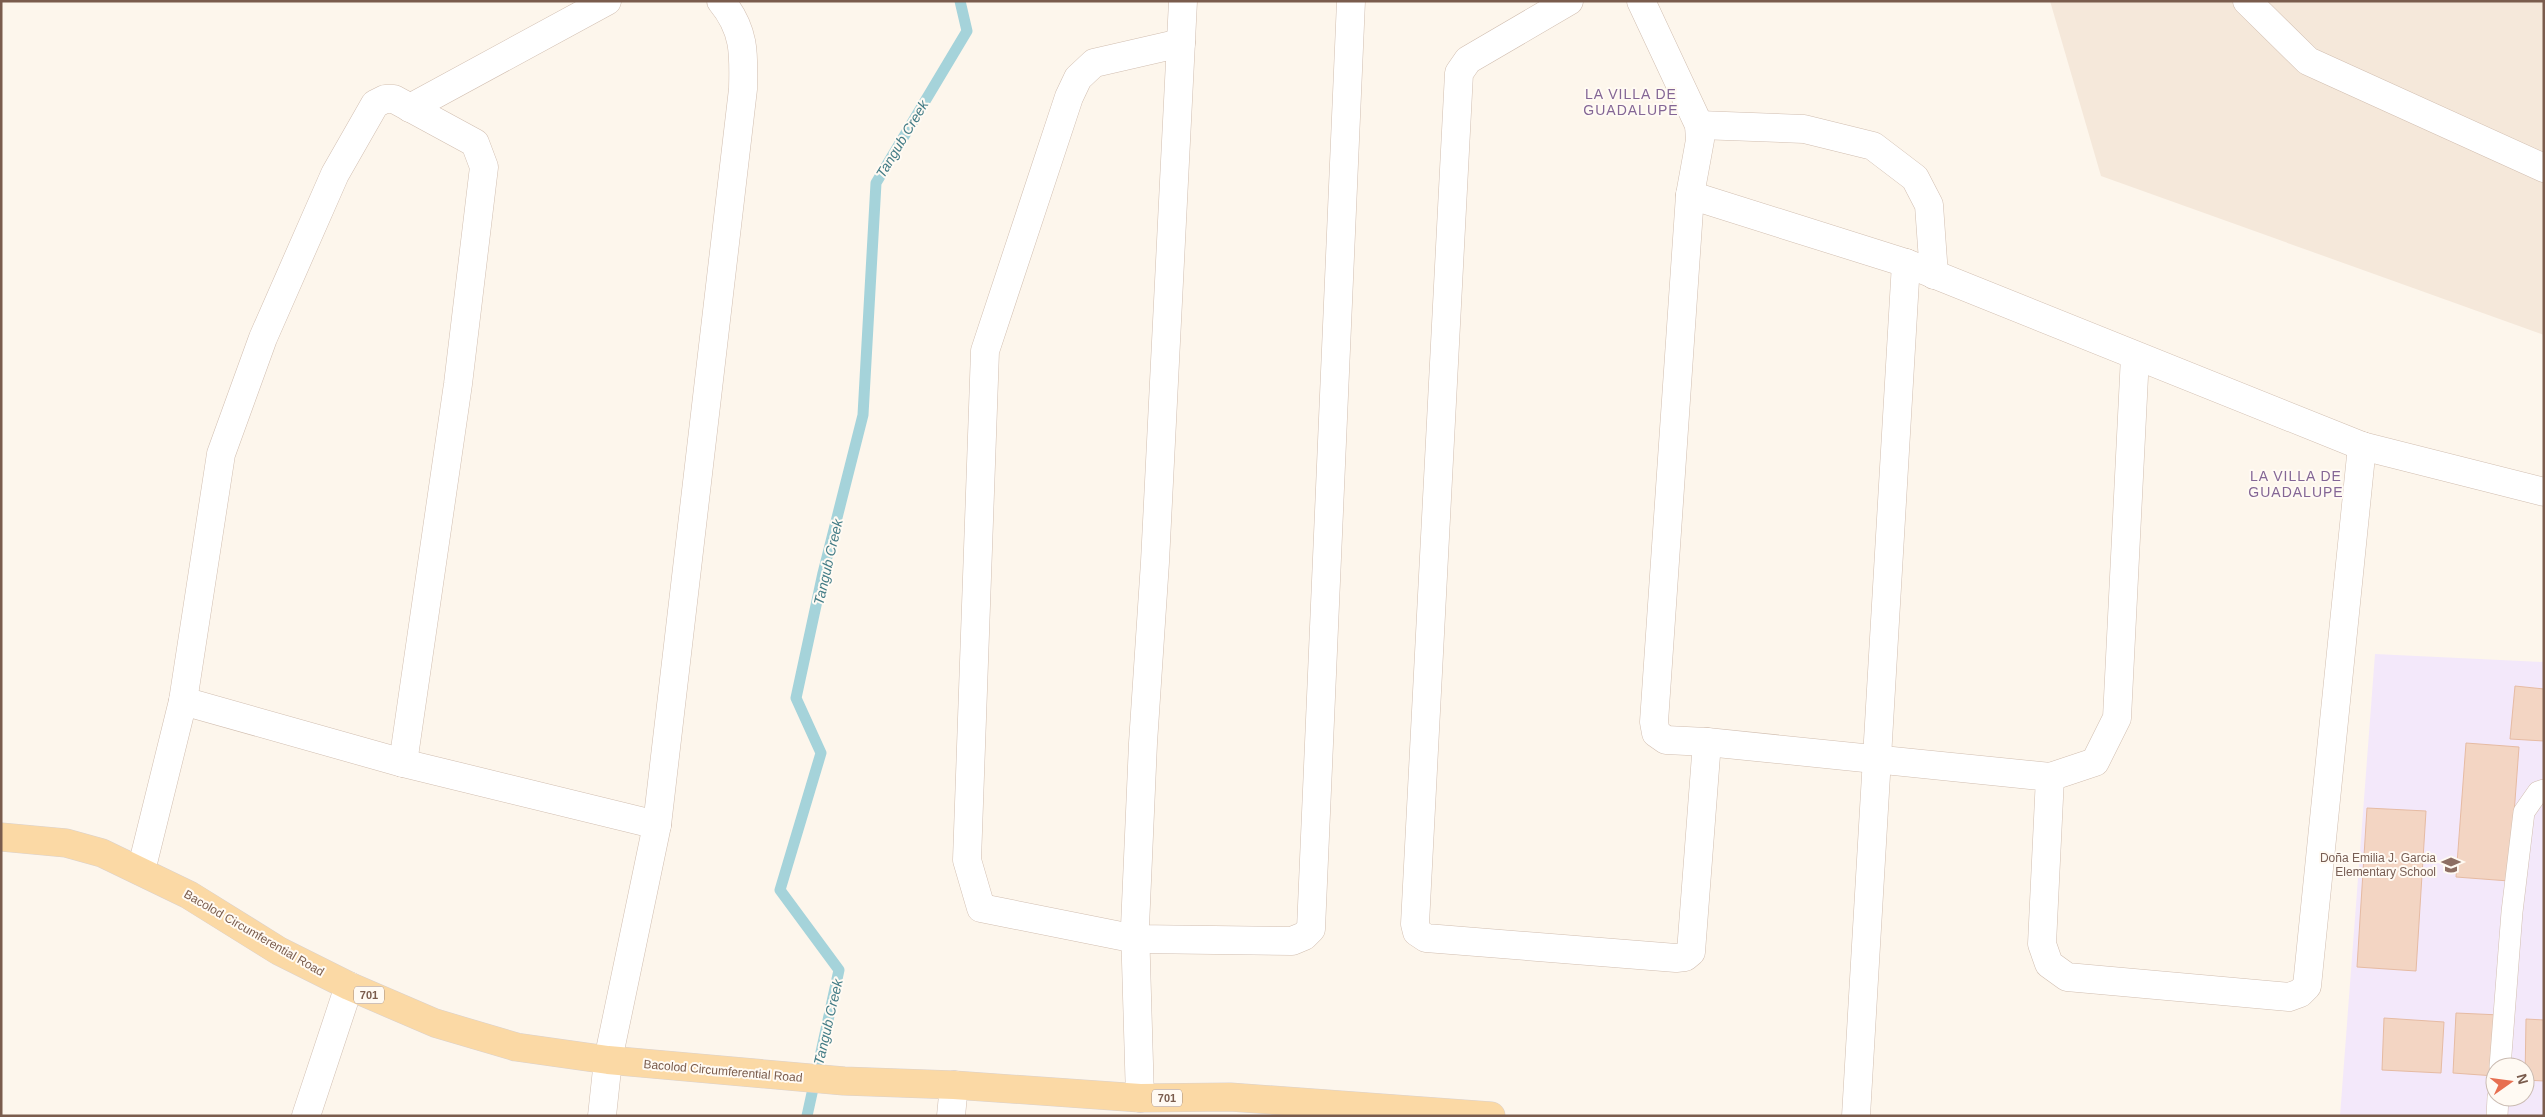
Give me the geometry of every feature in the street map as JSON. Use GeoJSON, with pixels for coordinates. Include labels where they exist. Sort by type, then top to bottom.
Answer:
{"type":"FeatureCollection","features":[{"type":"Feature","properties":{"kind":"main road","name":"Bacolod Circumferential Road"},"geometry":{"type":"LineString","coordinates":[[1,837],[66,843],[102,853],[189,895],[280,951],[349,986],[435,1023],[516,1047],[608,1060],[844,1081],[954,1084],[1230,1106],[1491,1116]]}},
{"type":"Feature","properties":{"kind":"street"},"geometry":{"type":"LineString","coordinates":[[410,108],[606,1]]}},
{"type":"Feature","properties":{"kind":"street"},"geometry":{"type":"LineString","coordinates":[[602,1116],[608,1060],[657,825],[743,89],[744,47],[733,15],[721,1]]}},
{"type":"Feature","properties":{"kind":"street"},"geometry":{"type":"LineString","coordinates":[[1140,1098],[1136,939],[1143,743],[1183,1]]}},
{"type":"Feature","properties":{"kind":"street"},"geometry":{"type":"LineString","coordinates":[[1181,43],[1094,63],[1078,78],[985,351],[967,860],[981,908],[1136,939],[1292,941],[1304,936],[1311,929],[1351,1]]}},
{"type":"Feature","properties":{"kind":"street"},"geometry":{"type":"LineString","coordinates":[[1569,1],[1468,60],[1459,73],[1415,924],[1417,932],[1426,938],[1676,958],[1685,957],[1691,952],[1707,742]]}},
{"type":"Feature","properties":{"kind":"street"},"geometry":{"type":"LineString","coordinates":[[1641,1],[1699,126],[1700,140],[1690,196],[1654,722],[1656,733],[1666,740],[1707,742],[2050,776],[2095,762],[2117,718],[2135,356]]}},
{"type":"Feature","properties":{"kind":"street"},"geometry":{"type":"LineString","coordinates":[[2247,1],[2308,61],[2544,168]]}},
{"type":"Feature","properties":{"kind":"street"},"geometry":{"type":"LineString","coordinates":[[141,872],[183,701],[221,454],[263,338],[335,174],[375,104],[385,99],[394,100],[475,143],[484,167],[458,384],[403,763]]}},
{"type":"Feature","properties":{"kind":"street"},"geometry":{"type":"LineString","coordinates":[[1699,126],[1804,129],[1872,146],[1915,178],[1929,205],[1934,275]]}},
{"type":"Feature","properties":{"kind":"street"},"geometry":{"type":"LineString","coordinates":[[1690,196],[1906,263],[2362,446],[2544,492]]}},
{"type":"Feature","properties":{"kind":"street"},"geometry":{"type":"LineString","coordinates":[[1856,1116],[1906,263]]}},
{"type":"Feature","properties":{"kind":"street"},"geometry":{"type":"LineString","coordinates":[[2050,776],[2042,944],[2049,964],[2067,976],[2289,997],[2300,993],[2307,986],[2362,446]]}},
{"type":"Feature","properties":{"kind":"street"},"geometry":{"type":"LineString","coordinates":[[183,701],[403,763],[657,825]]}},
{"type":"Feature","properties":{"kind":"street"},"geometry":{"type":"LineString","coordinates":[[306,1116],[349,986]]}},
{"type":"Feature","properties":{"kind":"street"},"geometry":{"type":"LineString","coordinates":[[951,1116],[954,1084]]}},
{"type":"Feature","properties":{"kind":"lane"},"geometry":{"type":"LineString","coordinates":[[2501,1057],[2512,912],[2524,812],[2538,792],[2544,790]]}},
{"type":"Feature","properties":{"kind":"shaded area"},"geometry":{"type":"Polygon","coordinates":[[[2050,1],[2544,1],[2544,335],[2101,176],[2050,1]]]}},
{"type":"Feature","properties":{"kind":"shaded area","name":"Doña Emilia J. Garcia Elementary School"},"geometry":{"type":"Polygon","coordinates":[[[2375,654],[2544,662],[2544,1116],[2340,1116],[2375,654]]]}},
{"type":"Feature","properties":{"kind":"building"},"geometry":{"type":"Polygon","coordinates":[[[2515,686],[2544,689],[2544,741],[2510,739],[2515,686]]]}},
{"type":"Feature","properties":{"kind":"building"},"geometry":{"type":"Polygon","coordinates":[[[2466,743],[2519,747],[2509,881],[2456,877],[2466,743]]]}},
{"type":"Feature","properties":{"kind":"building"},"geometry":{"type":"Polygon","coordinates":[[[2367,808],[2426,811],[2416,971],[2357,967],[2367,808]]]}},
{"type":"Feature","properties":{"kind":"building"},"geometry":{"type":"Polygon","coordinates":[[[2456,1013],[2500,1015],[2497,1057],[2485,1057],[2485,1075],[2453,1073],[2456,1013]]]}},
{"type":"Feature","properties":{"kind":"building"},"geometry":{"type":"Polygon","coordinates":[[[2384,1018],[2444,1022],[2441,1073],[2382,1070],[2384,1018]]]}},
{"type":"Feature","properties":{"kind":"building"},"geometry":{"type":"Polygon","coordinates":[[[2526,1019],[2544,1020],[2544,1081],[2535,1081],[2535,1057],[2525,1057],[2526,1019]]]}},
{"type":"Feature","properties":{"kind":"waterway","name":"Tangub Creek"},"geometry":{"type":"LineString","coordinates":[[807,1116],[839,970],[780,890],[821,753],[796,698],[823,573],[863,415],[876,183],[967,31],[960,1]]}},
{"type":"Feature","properties":{"kind":"place","name":"Doña Emilia J. Garcia Elementary School"},"geometry":{"type":"Point","coordinates":[2451,865]}},
{"type":"Feature","properties":{"kind":"district","name":"LA VILLA DE GUADALUPE"},"geometry":{"type":"Point","coordinates":[1631,102]}},
{"type":"Feature","properties":{"kind":"district","name":"LA VILLA DE GUADALUPE"},"geometry":{"type":"Point","coordinates":[2296,484]}}]}
